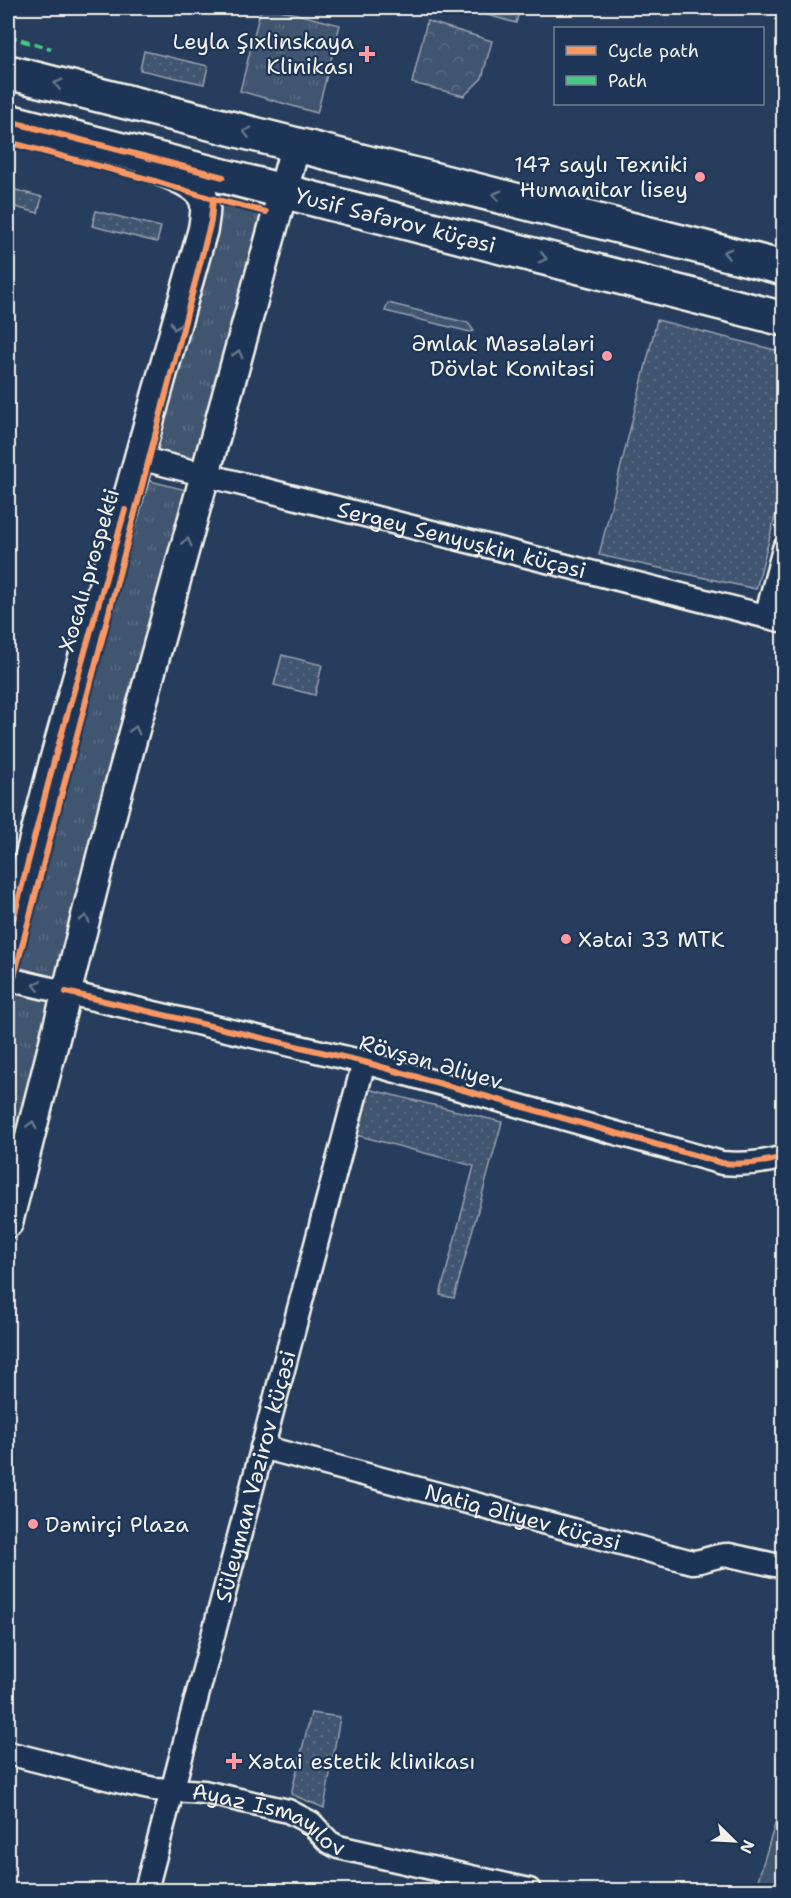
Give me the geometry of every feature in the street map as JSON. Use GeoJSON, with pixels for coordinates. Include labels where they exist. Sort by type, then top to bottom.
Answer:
{"type":"FeatureCollection","features":[{"type":"Feature","properties":{"kind":"highway"},"geometry":{"type":"LineString","coordinates":[[8,72],[783,267]]}},
{"type":"Feature","properties":{"kind":"highway","name":"Yusif Səfərov küçəsi"},"geometry":{"type":"LineString","coordinates":[[8,121],[783,319]]}},
{"type":"Feature","properties":{"kind":"main road","name":"Xocalı prospekti"},"geometry":{"type":"LineString","coordinates":[[8,940],[54,761],[203,229],[205,209],[200,193],[167,174],[95,144]]}},
{"type":"Feature","properties":{"kind":"main road"},"geometry":{"type":"LineString","coordinates":[[8,1223],[115,802],[296,144]]}},
{"type":"Feature","properties":{"kind":"street","name":"Sergey Senyuşkin küçəsi"},"geometry":{"type":"LineString","coordinates":[[139,458],[775,619]]}},
{"type":"Feature","properties":{"kind":"street"},"geometry":{"type":"LineString","coordinates":[[775,619],[783,549]]}},
{"type":"Feature","properties":{"kind":"street","name":"Rövşən Əliyev"},"geometry":{"type":"LineString","coordinates":[[8,978],[364,1062],[722,1163],[739,1165],[783,1157]]}},
{"type":"Feature","properties":{"kind":"street","name":"Süleyman Vəzirov küçəsi"},"geometry":{"type":"LineString","coordinates":[[146,1890],[364,1062]]}},
{"type":"Feature","properties":{"kind":"street","name":"Natiq Əliyev küçəsi"},"geometry":{"type":"LineString","coordinates":[[262,1447],[692,1562],[699,1562],[720,1554],[783,1567]]}},
{"type":"Feature","properties":{"kind":"street","name":"Ayaz İsmayılov"},"geometry":{"type":"LineString","coordinates":[[8,1753],[154,1789],[204,1792],[288,1811],[311,1823],[329,1842],[338,1847],[529,1890]]}},
{"type":"Feature","properties":{"kind":"green space"},"geometry":{"type":"Polygon","coordinates":[[[261,8],[273,8],[340,25],[317,113],[240,91],[261,8]]]}},
{"type":"Feature","properties":{"kind":"green space"},"geometry":{"type":"Polygon","coordinates":[[[462,8],[520,8],[516,23],[462,8]]]}},
{"type":"Feature","properties":{"kind":"green space"},"geometry":{"type":"Polygon","coordinates":[[[427,21],[492,41],[482,78],[464,96],[412,83],[427,21]]]}},
{"type":"Feature","properties":{"kind":"green space"},"geometry":{"type":"Polygon","coordinates":[[[144,51],[208,66],[204,84],[140,70],[144,51]]]}},
{"type":"Feature","properties":{"kind":"green space"},"geometry":{"type":"Polygon","coordinates":[[[223,187],[269,200],[197,465],[152,453],[223,187]]]}},
{"type":"Feature","properties":{"kind":"green space"},"geometry":{"type":"Polygon","coordinates":[[[8,188],[42,197],[38,213],[8,205],[8,188]]]}},
{"type":"Feature","properties":{"kind":"green space"},"geometry":{"type":"Polygon","coordinates":[[[96,211],[161,227],[157,242],[92,226],[96,211]]]}},
{"type":"Feature","properties":{"kind":"green space"},"geometry":{"type":"Polygon","coordinates":[[[388,303],[468,323],[474,331],[470,332],[385,311],[388,303]]]}},
{"type":"Feature","properties":{"kind":"green space"},"geometry":{"type":"Polygon","coordinates":[[[657,320],[783,352],[783,487],[756,589],[599,555],[657,320]]]}},
{"type":"Feature","properties":{"kind":"green space"},"geometry":{"type":"Polygon","coordinates":[[[146,480],[190,491],[61,979],[18,967],[146,480]]]}},
{"type":"Feature","properties":{"kind":"green space"},"geometry":{"type":"Polygon","coordinates":[[[282,655],[322,665],[315,695],[274,685],[282,655]]]}},
{"type":"Feature","properties":{"kind":"green space"},"geometry":{"type":"Polygon","coordinates":[[[15,994],[54,1003],[8,1181],[8,1004],[15,994]]]}},
{"type":"Feature","properties":{"kind":"green space"},"geometry":{"type":"Polygon","coordinates":[[[368,1089],[502,1122],[454,1298],[440,1295],[474,1166],[356,1135],[368,1089]]]}},
{"type":"Feature","properties":{"kind":"green space"},"geometry":{"type":"Polygon","coordinates":[[[311,1713],[340,1717],[324,1808],[291,1794],[311,1713]]]}},
{"type":"Feature","properties":{"kind":"green space"},"geometry":{"type":"Polygon","coordinates":[[[776,1821],[783,1823],[783,1890],[755,1890],[776,1821]]]}},
{"type":"Feature","properties":{"kind":"marked path"},"geometry":{"type":"LineString","coordinates":[[8,36],[51,49]]}},
{"type":"Feature","properties":{"kind":"cycle path"},"geometry":{"type":"LineString","coordinates":[[8,121],[223,177]]}},
{"type":"Feature","properties":{"kind":"cycle path"},"geometry":{"type":"LineString","coordinates":[[8,142],[266,212]]}},
{"type":"Feature","properties":{"kind":"cycle path"},"geometry":{"type":"LineString","coordinates":[[8,1000],[211,221],[213,199]]}},
{"type":"Feature","properties":{"kind":"cycle path"},"geometry":{"type":"LineString","coordinates":[[8,940],[54,761],[125,510]]}},
{"type":"Feature","properties":{"kind":"cycle path"},"geometry":{"type":"LineString","coordinates":[[66,992],[364,1062],[722,1163],[753,1163],[784,1157]]}},
{"type":"Feature","properties":{"kind":"place","name":"Leyla Şıxlinskaya Klinikası"},"geometry":{"type":"Point","coordinates":[367,54]}},
{"type":"Feature","properties":{"kind":"place","name":"147 saylı Texniki Humanitar lisey"},"geometry":{"type":"Point","coordinates":[700,177]}},
{"type":"Feature","properties":{"kind":"place","name":"Əmlak Məsələləri Dövlət Komitəsi"},"geometry":{"type":"Point","coordinates":[607,356]}},
{"type":"Feature","properties":{"kind":"place","name":"Xətai 33 MTK"},"geometry":{"type":"Point","coordinates":[566,939]}},
{"type":"Feature","properties":{"kind":"place","name":"Dəmirçi Plaza"},"geometry":{"type":"Point","coordinates":[33,1524]}},
{"type":"Feature","properties":{"kind":"place","name":"Xətai estetik klinikası"},"geometry":{"type":"Point","coordinates":[234,1761]}}]}
